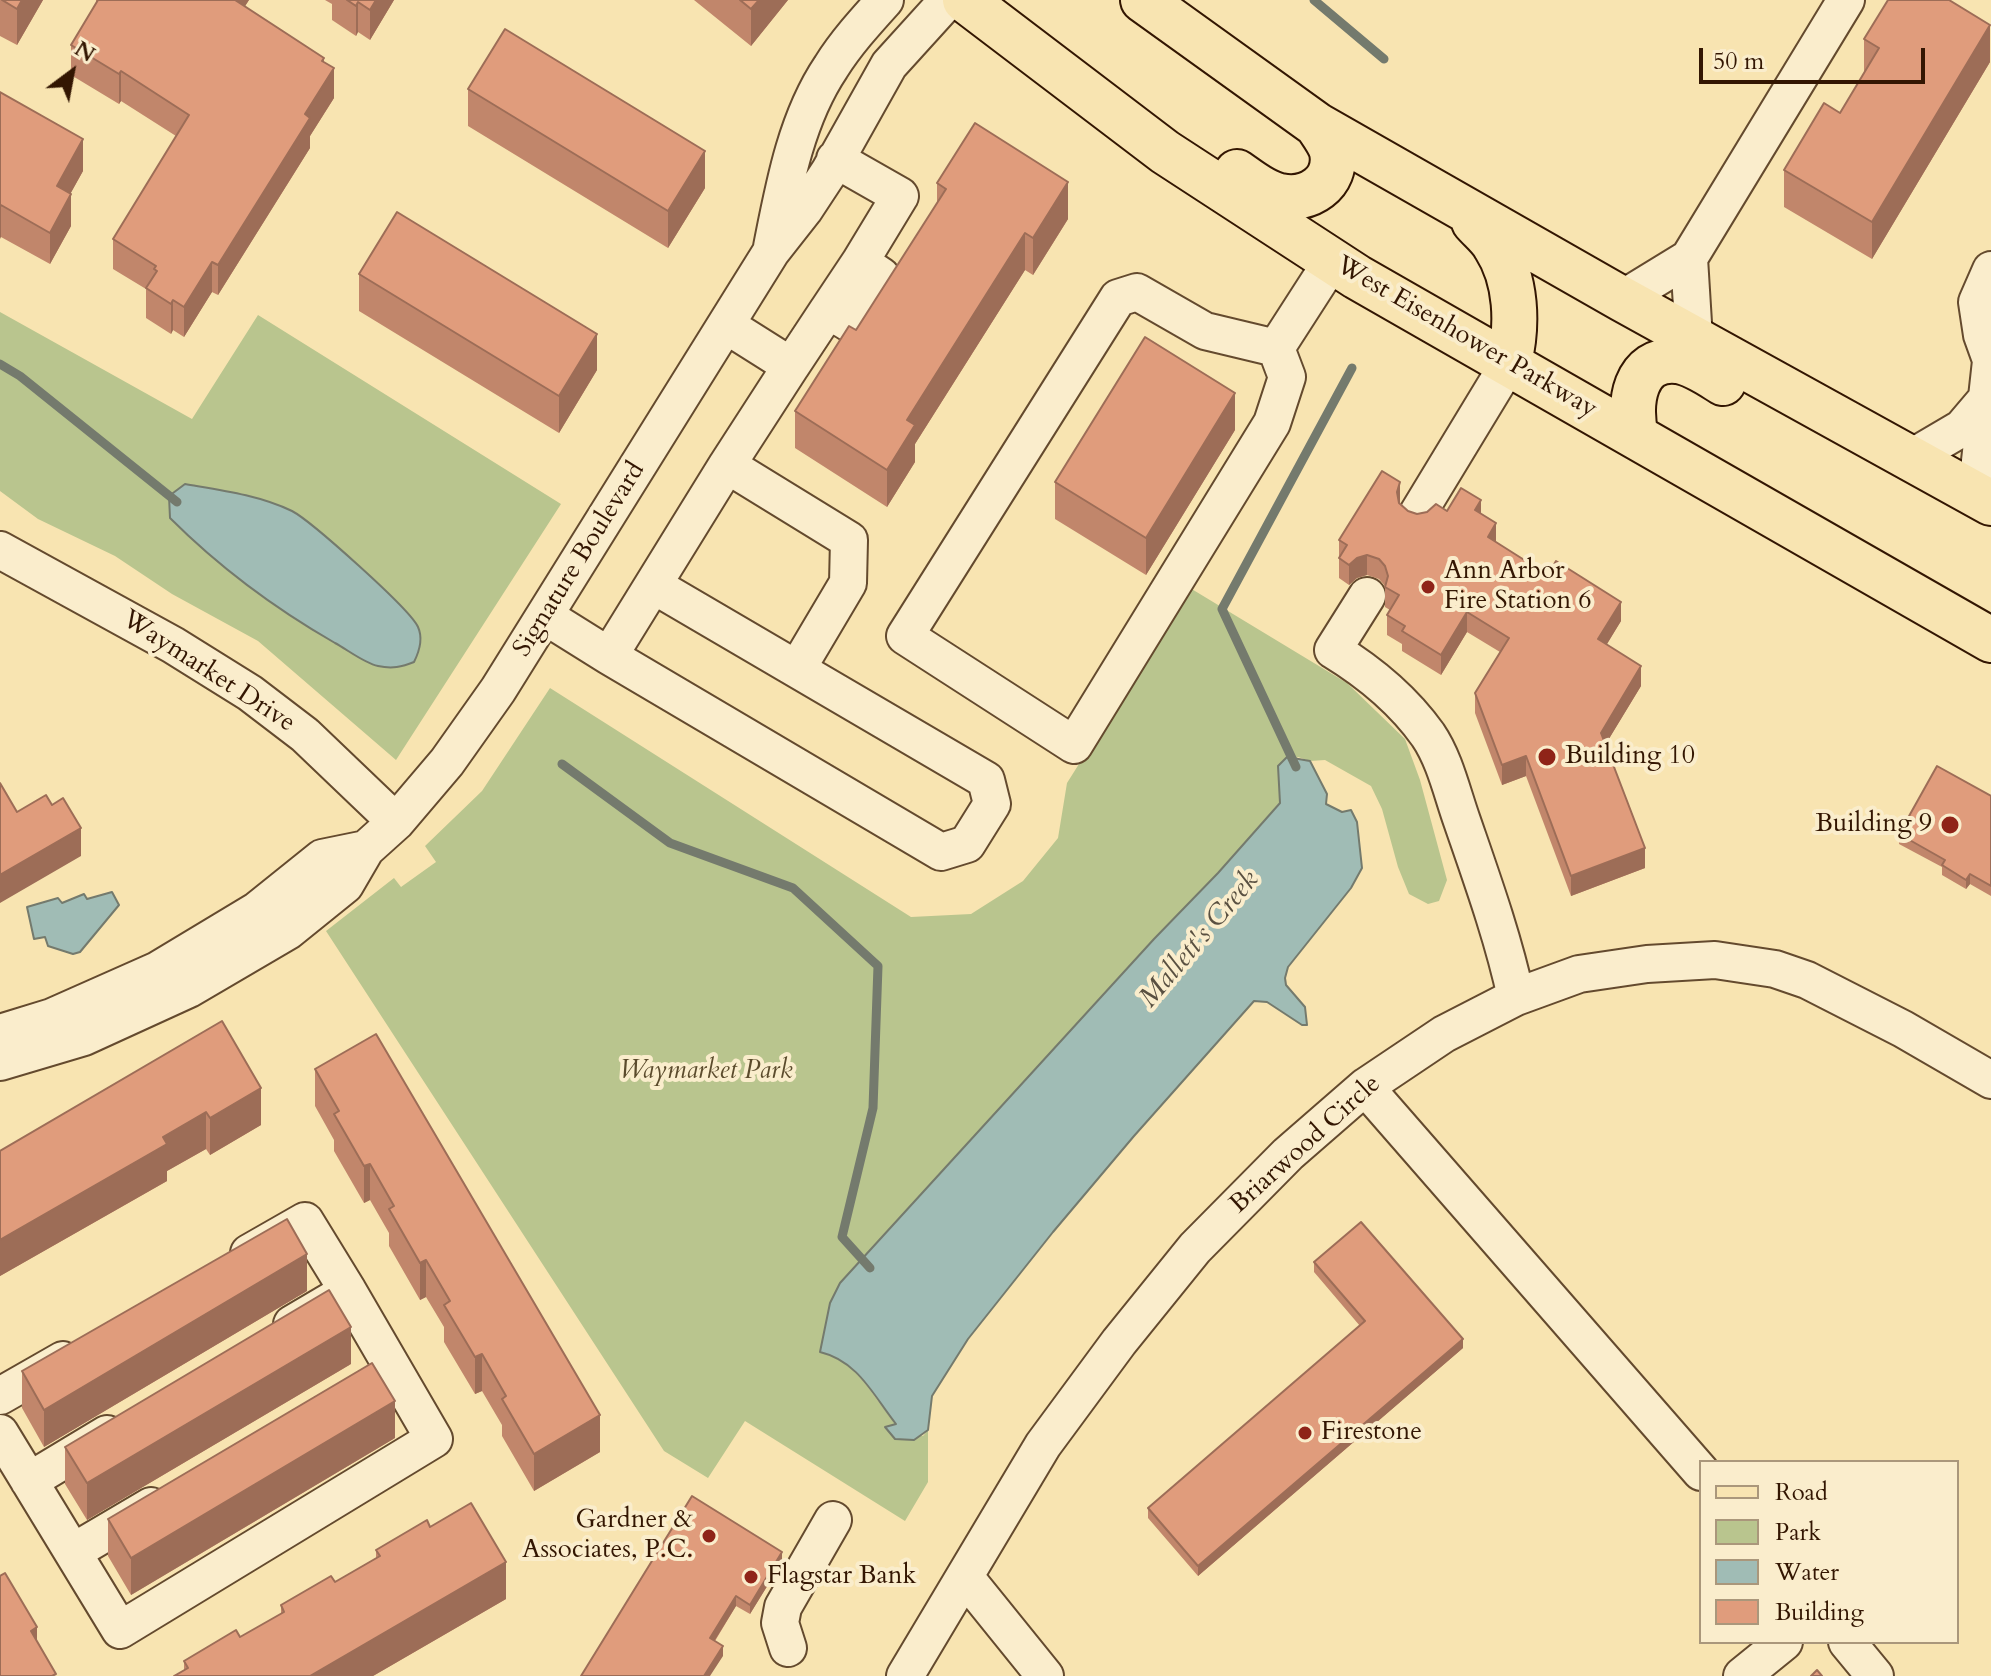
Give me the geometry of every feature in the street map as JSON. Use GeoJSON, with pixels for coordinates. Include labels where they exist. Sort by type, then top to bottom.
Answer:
{"type":"FeatureCollection","features":[{"type":"Feature","properties":{"kind":"main road"},"geometry":{"type":"LineString","coordinates":[[1143,0],[1317,125],[1622,299],[1989,502]]}},
{"type":"Feature","properties":{"kind":"main road"},"geometry":{"type":"LineString","coordinates":[[966,6],[1048,33],[1185,137],[1261,188],[1280,196],[1299,198],[1317,191],[1329,179],[1333,164],[1332,150],[1317,125]]}},
{"type":"Feature","properties":{"kind":"main road","name":"West Eisenhower Parkway"},"geometry":{"type":"LineString","coordinates":[[966,6],[1165,152],[1332,261],[1991,640]]}},
{"type":"Feature","properties":{"kind":"main road"},"geometry":{"type":"LineString","coordinates":[[1460,208],[1494,244],[1508,271],[1516,336],[1509,363]]}},
{"type":"Feature","properties":{"kind":"main road"},"geometry":{"type":"LineString","coordinates":[[1636,436],[1631,417],[1632,400],[1644,372],[1660,362],[1679,361],[1703,371],[1924,496],[1989,502]]}},
{"type":"Feature","properties":{"kind":"main road"},"geometry":{"type":"LineString","coordinates":[[1677,461],[1767,479],[1991,606]]}},
{"type":"Feature","properties":{"kind":"street","name":"Signature Boulevard"},"geometry":{"type":"LineString","coordinates":[[771,252],[793,153],[811,105],[829,69],[885,0]]}},
{"type":"Feature","properties":{"kind":"street"},"geometry":{"type":"LineString","coordinates":[[1622,299],[1689,258],[1846,0]]}},
{"type":"Feature","properties":{"kind":"street","name":"Signature Boulevard"},"geometry":{"type":"LineString","coordinates":[[0,1062],[84,1037],[201,982],[288,931],[345,885],[366,849],[396,822],[455,750],[498,690],[771,252],[804,210],[889,65],[966,6]]}},
{"type":"Feature","properties":{"kind":"street"},"geometry":{"type":"LineString","coordinates":[[609,656],[791,366],[856,294],[900,196],[835,159]]}},
{"type":"Feature","properties":{"kind":"street"},"geometry":{"type":"LineString","coordinates":[[1689,258],[1694,339]]}},
{"type":"Feature","properties":{"kind":"street"},"geometry":{"type":"LineString","coordinates":[[1276,348],[1332,261]]}},
{"type":"Feature","properties":{"kind":"street"},"geometry":{"type":"LineString","coordinates":[[1989,502],[1980,461],[1990,396],[1991,360],[1982,335],[1977,302],[1991,270]]}},
{"type":"Feature","properties":{"kind":"street"},"geometry":{"type":"LineString","coordinates":[[1137,292],[1205,331],[1276,348],[1287,377],[1272,423],[1074,745],[905,636],[1118,298],[1137,292]]}},
{"type":"Feature","properties":{"kind":"street"},"geometry":{"type":"LineString","coordinates":[[726,325],[791,366]]}},
{"type":"Feature","properties":{"kind":"street"},"geometry":{"type":"LineString","coordinates":[[1418,513],[1509,363]]}},
{"type":"Feature","properties":{"kind":"street"},"geometry":{"type":"LineString","coordinates":[[1911,458],[1962,428],[1990,396]]}},
{"type":"Feature","properties":{"kind":"street"},"geometry":{"type":"LineString","coordinates":[[727,465],[849,540],[848,583],[797,669]]}},
{"type":"Feature","properties":{"kind":"street","name":"Waymarket Drive"},"geometry":{"type":"LineString","coordinates":[[0,550],[173,645],[250,693],[305,735],[396,822]]}},
{"type":"Feature","properties":{"kind":"street"},"geometry":{"type":"LineString","coordinates":[[545,616],[941,852],[967,844],[992,804],[986,780],[653,585]]}},
{"type":"Feature","properties":{"kind":"street"},"geometry":{"type":"LineString","coordinates":[[1367,596],[1333,650],[1383,685],[1429,737],[1444,769],[1506,952],[1516,997]]}},
{"type":"Feature","properties":{"kind":"street"},"geometry":{"type":"LineString","coordinates":[[0,1033],[52,1017],[158,970],[256,911],[322,858],[366,849]]}},
{"type":"Feature","properties":{"kind":"street","name":"Briarwood Circle"},"geometry":{"type":"LineString","coordinates":[[905,1676],[1043,1445],[1147,1306],[1195,1248],[1267,1175],[1365,1087],[1444,1034],[1516,997],[1579,974],[1647,964],[1715,960],[1775,969],[1807,980],[1991,1080]]}},
{"type":"Feature","properties":{"kind":"street"},"geometry":{"type":"LineString","coordinates":[[1365,1087],[1699,1470]]}},
{"type":"Feature","properties":{"kind":"street"},"geometry":{"type":"LineString","coordinates":[[0,1433],[120,1630],[434,1439],[378,1373],[348,1291],[305,1221],[222,1269]]}},
{"type":"Feature","properties":{"kind":"street"},"geometry":{"type":"LineString","coordinates":[[269,1338],[348,1291]]}},
{"type":"Feature","properties":{"kind":"street"},"geometry":{"type":"LineString","coordinates":[[0,1396],[97,1341]]}},
{"type":"Feature","properties":{"kind":"street"},"geometry":{"type":"LineString","coordinates":[[29,1481],[136,1418]]}},
{"type":"Feature","properties":{"kind":"street"},"geometry":{"type":"LineString","coordinates":[[73,1552],[179,1490]]}},
{"type":"Feature","properties":{"kind":"street"},"geometry":{"type":"LineString","coordinates":[[788,1648],[780,1623],[783,1607],[833,1520]]}},
{"type":"Feature","properties":{"kind":"street"},"geometry":{"type":"LineString","coordinates":[[965,1577],[1045,1676]]}},
{"type":"Feature","properties":{"kind":"street"},"geometry":{"type":"LineString","coordinates":[[1742,1676],[1782,1644]]}},
{"type":"Feature","properties":{"kind":"street"},"geometry":{"type":"LineString","coordinates":[[1849,1644],[1875,1676]]}},
{"type":"Feature","properties":{"kind":"green space"},"geometry":{"type":"Polygon","coordinates":[[[0,312],[192,419],[258,315],[561,504],[396,760],[258,641],[172,594],[115,556],[38,519],[0,491],[0,312]]]}},
{"type":"Feature","properties":{"kind":"green space","name":"Waymarket Park"},"geometry":{"type":"Polygon","coordinates":[[[1190,588],[1347,683],[1405,739],[1420,780],[1447,880],[1439,901],[1428,904],[1409,894],[1382,809],[1371,786],[1325,760],[1310,761],[1298,757],[1278,767],[1280,802],[841,1283],[833,1355],[860,1378],[896,1425],[886,1427],[923,1436],[928,1430],[928,1482],[905,1521],[745,1421],[708,1478],[664,1451],[326,931],[394,878],[401,887],[436,862],[425,846],[482,791],[550,688],[911,917],[971,914],[1023,881],[1058,838],[1067,783],[1190,588]]]}},
{"type":"Feature","properties":{"kind":"water"},"geometry":{"type":"Polygon","coordinates":[[[185,484],[266,501],[303,518],[359,566],[411,617],[420,636],[414,662],[392,667],[367,662],[248,586],[170,518],[169,496],[185,484]]]}},
{"type":"Feature","properties":{"kind":"water"},"geometry":{"type":"Polygon","coordinates":[[[1287,757],[1310,761],[1327,794],[1326,804],[1342,812],[1351,810],[1357,822],[1362,868],[1351,888],[1288,967],[1286,985],[1305,1007],[1307,1025],[1302,1025],[1267,1002],[1254,1001],[1134,1136],[968,1339],[932,1396],[928,1430],[914,1440],[895,1439],[885,1427],[896,1424],[864,1380],[845,1363],[820,1352],[830,1303],[840,1283],[1280,803],[1278,766],[1287,757]]]}},
{"type":"Feature","properties":{"kind":"water"},"geometry":{"type":"Polygon","coordinates":[[[112,892],[119,905],[80,952],[73,954],[48,946],[45,937],[34,939],[27,907],[58,898],[62,903],[84,894],[87,899],[112,892]]]}},
{"type":"Feature","properties":{"kind":"building"},"geometry":{"type":"Polygon","coordinates":[[[2,0],[22,0],[17,9],[2,0]]]}},
{"type":"Feature","properties":{"kind":"building"},"geometry":{"type":"Polygon","coordinates":[[[98,0],[235,0],[324,58],[322,61],[334,68],[305,114],[310,118],[218,265],[212,262],[184,307],[173,300],[171,304],[146,288],[157,271],[154,269],[156,266],[113,239],[189,115],[121,71],[119,74],[71,45],[98,0]]]}},
{"type":"Feature","properties":{"kind":"building"},"geometry":{"type":"Polygon","coordinates":[[[347,0],[376,0],[370,10],[358,2],[356,6],[347,0]]]}},
{"type":"Feature","properties":{"kind":"building"},"geometry":{"type":"Polygon","coordinates":[[[740,0],[759,0],[751,9],[740,0]]]}},
{"type":"Feature","properties":{"kind":"building"},"geometry":{"type":"Polygon","coordinates":[[[1888,0],[1949,0],[1990,25],[1872,222],[1784,170],[1824,103],[1840,113],[1879,48],[1864,39],[1888,0]]]}},
{"type":"Feature","properties":{"kind":"building"},"geometry":{"type":"Polygon","coordinates":[[[505,29],[705,151],[668,211],[468,89],[505,29]]]}},
{"type":"Feature","properties":{"kind":"building"},"geometry":{"type":"Polygon","coordinates":[[[0,92],[83,139],[57,186],[71,194],[50,233],[0,207],[0,92]]]}},
{"type":"Feature","properties":{"kind":"building"},"geometry":{"type":"Polygon","coordinates":[[[975,123],[1068,182],[1033,238],[1025,233],[907,420],[915,425],[887,470],[795,411],[849,326],[856,330],[946,189],[937,183],[975,123]]]}},
{"type":"Feature","properties":{"kind":"building"},"geometry":{"type":"Polygon","coordinates":[[[397,212],[597,334],[559,396],[359,274],[397,212]]]}},
{"type":"Feature","properties":{"kind":"building"},"geometry":{"type":"Polygon","coordinates":[[[1145,337],[1235,393],[1146,538],[1055,482],[1145,337]]]}},
{"type":"Feature","properties":{"kind":"building"},"geometry":{"type":"Polygon","coordinates":[[[1382,471],[1400,482],[1397,492],[1399,503],[1417,514],[1427,512],[1436,504],[1447,511],[1461,488],[1481,500],[1475,510],[1496,523],[1488,537],[1548,575],[1556,561],[1621,602],[1598,639],[1641,666],[1601,733],[1645,848],[1571,876],[1526,756],[1502,765],[1475,693],[1509,638],[1467,612],[1441,655],[1402,631],[1405,626],[1387,615],[1399,595],[1385,587],[1388,576],[1379,559],[1367,555],[1349,565],[1339,558],[1347,545],[1339,540],[1382,471]]]}},
{"type":"Feature","properties":{"kind":"building","name":"Building 9"},"geometry":{"type":"Polygon","coordinates":[[[1937,766],[1991,796],[1991,886],[1970,874],[1966,880],[1942,865],[1945,860],[1899,834],[1937,766]]]}},
{"type":"Feature","properties":{"kind":"building"},"geometry":{"type":"Polygon","coordinates":[[[0,783],[17,812],[46,795],[52,805],[63,798],[81,828],[0,875],[0,783]]]}},
{"type":"Feature","properties":{"kind":"building"},"geometry":{"type":"Polygon","coordinates":[[[222,1021],[261,1088],[210,1118],[206,1112],[163,1137],[167,1144],[0,1240],[0,1151],[222,1021]]]}},
{"type":"Feature","properties":{"kind":"building"},"geometry":{"type":"Polygon","coordinates":[[[376,1034],[600,1415],[534,1454],[502,1399],[506,1396],[482,1354],[475,1357],[444,1305],[450,1301],[426,1260],[420,1263],[389,1209],[394,1206],[370,1164],[364,1166],[334,1114],[339,1111],[315,1069],[376,1034]]]}},
{"type":"Feature","properties":{"kind":"building"},"geometry":{"type":"Polygon","coordinates":[[[287,1219],[307,1254],[44,1410],[22,1371],[287,1219]]]}},
{"type":"Feature","properties":{"kind":"building","name":"Firestone"},"geometry":{"type":"Polygon","coordinates":[[[1361,1222],[1463,1339],[1198,1566],[1148,1508],[1365,1321],[1314,1262],[1361,1222]]]}},
{"type":"Feature","properties":{"kind":"building"},"geometry":{"type":"Polygon","coordinates":[[[329,1290],[351,1327],[87,1483],[65,1447],[329,1290]]]}},
{"type":"Feature","properties":{"kind":"building"},"geometry":{"type":"Polygon","coordinates":[[[372,1363],[395,1401],[131,1558],[108,1519],[372,1363]]]}},
{"type":"Feature","properties":{"kind":"building"},"geometry":{"type":"Polygon","coordinates":[[[692,1496],[782,1552],[750,1605],[736,1596],[710,1638],[723,1646],[704,1676],[581,1676],[692,1496]]]}},
{"type":"Feature","properties":{"kind":"building"},"geometry":{"type":"Polygon","coordinates":[[[471,1503],[506,1562],[310,1676],[174,1676],[188,1668],[184,1661],[236,1630],[240,1637],[284,1612],[281,1605],[331,1576],[335,1582],[380,1556],[376,1550],[427,1520],[430,1527],[471,1503]]]}},
{"type":"Feature","properties":{"kind":"building"},"geometry":{"type":"Polygon","coordinates":[[[5,1573],[37,1627],[31,1631],[56,1674],[52,1676],[0,1676],[0,1576],[5,1573]]]}},
{"type":"Feature","properties":{"kind":"waterway","name":"Mallett's Creek"},"geometry":{"type":"LineString","coordinates":[[1314,0],[1384,59]]}},
{"type":"Feature","properties":{"kind":"waterway"},"geometry":{"type":"LineString","coordinates":[[0,364],[20,376],[177,502]]}},
{"type":"Feature","properties":{"kind":"waterway","name":"Mallett's Creek"},"geometry":{"type":"LineString","coordinates":[[1296,767],[1222,609],[1352,368]]}},
{"type":"Feature","properties":{"kind":"waterway"},"geometry":{"type":"LineString","coordinates":[[562,764],[670,843],[793,888],[878,966],[873,1108],[842,1237],[870,1268]]}},
{"type":"Feature","properties":{"kind":"place","name":"Ann Arbor Fire Station 6"},"geometry":{"type":"Point","coordinates":[1428,587]}},
{"type":"Feature","properties":{"kind":"place","name":"Building 10"},"geometry":{"type":"Point","coordinates":[1547,757]}},
{"type":"Feature","properties":{"kind":"place","name":"Building 9"},"geometry":{"type":"Point","coordinates":[1950,825]}},
{"type":"Feature","properties":{"kind":"place","name":"Firestone"},"geometry":{"type":"Point","coordinates":[1305,1433]}},
{"type":"Feature","properties":{"kind":"place","name":"Gardner & Associates, P.C."},"geometry":{"type":"Point","coordinates":[709,1536]}},
{"type":"Feature","properties":{"kind":"place","name":"Flagstar Bank"},"geometry":{"type":"Point","coordinates":[751,1577]}}]}
